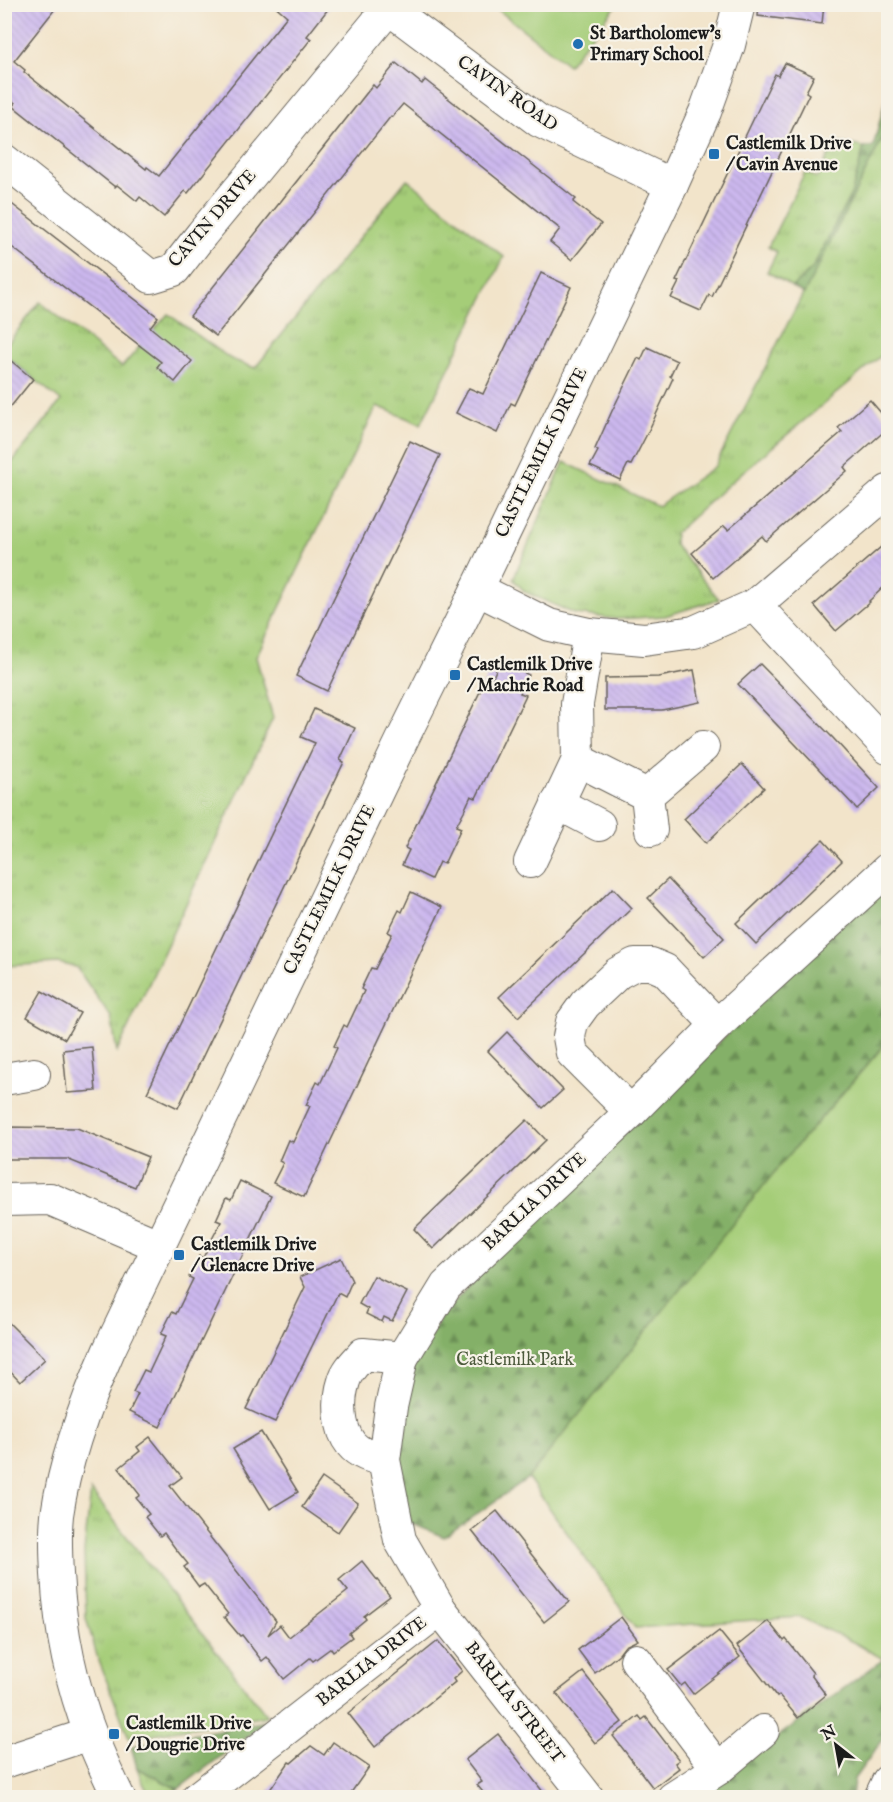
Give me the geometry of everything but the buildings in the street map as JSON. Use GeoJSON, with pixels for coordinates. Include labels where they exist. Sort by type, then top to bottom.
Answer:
{"type":"FeatureCollection","features":[{"type":"Feature","properties":{"kind":"street","name":"CASTLEMILK DRIVE"},"geometry":{"type":"LineString","coordinates":[[118,1797],[90,1734],[73,1676],[59,1598],[56,1555],[57,1518],[64,1477],[78,1430],[109,1350],[672,185],[705,112],[729,45],[739,4]]}},
{"type":"Feature","properties":{"kind":"street","name":"CAVIN ROAD"},"geometry":{"type":"LineString","coordinates":[[386,7],[539,121],[672,185]]}},
{"type":"Feature","properties":{"kind":"street","name":"CAVIN DRIVE"},"geometry":{"type":"LineString","coordinates":[[4,160],[152,277],[174,270],[386,7]]}},
{"type":"Feature","properties":{"kind":"street"},"geometry":{"type":"LineString","coordinates":[[477,589],[549,625],[589,634],[644,639],[694,632],[755,605],[888,491]]}},
{"type":"Feature","properties":{"kind":"street"},"geometry":{"type":"LineString","coordinates":[[755,605],[888,748]]}},
{"type":"Feature","properties":{"kind":"street"},"geometry":{"type":"LineString","coordinates":[[530,862],[578,760],[577,704],[589,634]]}},
{"type":"Feature","properties":{"kind":"street"},"geometry":{"type":"LineString","coordinates":[[647,795],[703,747]]}},
{"type":"Feature","properties":{"kind":"street"},"geometry":{"type":"LineString","coordinates":[[578,760],[647,795]]}},
{"type":"Feature","properties":{"kind":"street"},"geometry":{"type":"LineString","coordinates":[[647,795],[651,830]]}},
{"type":"Feature","properties":{"kind":"street"},"geometry":{"type":"LineString","coordinates":[[557,803],[599,825]]}},
{"type":"Feature","properties":{"kind":"street","name":"BARLIA DRIVE"},"geometry":{"type":"LineString","coordinates":[[197,1797],[440,1609],[400,1540],[384,1460],[391,1407],[402,1358],[446,1286],[630,1112],[717,1025],[888,869]]}},
{"type":"Feature","properties":{"kind":"street"},"geometry":{"type":"LineString","coordinates":[[630,1112],[572,1053],[569,1037],[572,1022],[585,1004],[618,973],[635,964],[651,964],[665,970],[717,1025]]}},
{"type":"Feature","properties":{"kind":"street"},"geometry":{"type":"LineString","coordinates":[[4,1200],[50,1199],[160,1246]]}},
{"type":"Feature","properties":{"kind":"street"},"geometry":{"type":"LineString","coordinates":[[384,1460],[365,1454],[351,1445],[342,1429],[340,1411],[344,1380],[363,1354],[402,1358]]}},
{"type":"Feature","properties":{"kind":"street","name":"BARLIA STREET"},"geometry":{"type":"LineString","coordinates":[[440,1609],[588,1797]]}},
{"type":"Feature","properties":{"kind":"street"},"geometry":{"type":"LineString","coordinates":[[636,1660],[718,1769]]}},
{"type":"Feature","properties":{"kind":"street"},"geometry":{"type":"LineString","coordinates":[[673,1797],[718,1769],[763,1731]]}},
{"type":"Feature","properties":{"kind":"street"},"geometry":{"type":"LineString","coordinates":[[4,1762],[90,1734]]}},
{"type":"Feature","properties":{"kind":"street"},"geometry":{"type":"LineString","coordinates":[[880,1797],[888,1781]]}},
{"type":"Feature","properties":{"kind":"green space"},"geometry":{"type":"Polygon","coordinates":[[[492,5],[617,5],[568,65],[492,5]]]}},
{"type":"Feature","properties":{"kind":"green space"},"geometry":{"type":"Polygon","coordinates":[[[888,90],[888,127],[804,294],[792,287],[812,269],[852,192],[864,147],[873,147],[888,90]]]}},
{"type":"Feature","properties":{"kind":"green space"},"geometry":{"type":"Polygon","coordinates":[[[888,127],[888,350],[739,475],[675,533],[674,544],[719,599],[665,616],[617,619],[575,614],[525,592],[513,579],[564,462],[658,506],[715,466],[888,127]]]}},
{"type":"Feature","properties":{"kind":"green space"},"geometry":{"type":"Polygon","coordinates":[[[835,142],[864,147],[852,192],[812,269],[792,287],[767,272],[777,252],[768,247],[805,172],[817,178],[835,142]]]}},
{"type":"Feature","properties":{"kind":"green space"},"geometry":{"type":"Polygon","coordinates":[[[407,179],[504,257],[421,424],[377,406],[256,657],[273,718],[117,1052],[111,1017],[76,967],[58,963],[5,966],[5,471],[61,401],[5,355],[4,348],[40,302],[122,367],[168,314],[231,359],[255,368],[407,179]]]}},
{"type":"Feature","properties":{"kind":"green space","name":"Castlemilk Park"},"geometry":{"type":"Polygon","coordinates":[[[888,879],[888,1041],[782,1163],[528,1478],[444,1537],[403,1520],[399,1436],[413,1368],[441,1317],[480,1273],[888,879]]]}},
{"type":"Feature","properties":{"kind":"green space"},"geometry":{"type":"Polygon","coordinates":[[[888,1041],[888,1656],[883,1659],[800,1617],[635,1628],[528,1478],[782,1163],[888,1041]]]}},
{"type":"Feature","properties":{"kind":"green space"},"geometry":{"type":"Polygon","coordinates":[[[91,1491],[267,1716],[129,1738],[97,1656],[86,1618],[84,1551],[91,1491]]]}},
{"type":"Feature","properties":{"kind":"green space"},"geometry":{"type":"Polygon","coordinates":[[[888,1656],[888,1732],[854,1779],[852,1797],[694,1798],[888,1656]]]}},
{"type":"Feature","properties":{"kind":"green space"},"geometry":{"type":"Polygon","coordinates":[[[267,1721],[178,1789],[137,1768],[131,1746],[267,1721]]]}},
{"type":"Feature","properties":{"kind":"green space"},"geometry":{"type":"Polygon","coordinates":[[[137,1768],[178,1789],[165,1797],[154,1796],[146,1789],[137,1768]]]}},
{"type":"Feature","properties":{"kind":"place","name":"St Bartholomew's Primary School"},"geometry":{"type":"Point","coordinates":[578,44]}},
{"type":"Feature","properties":{"kind":"place","name":"Castlemilk Drive / Cavin Avenue"},"geometry":{"type":"Point","coordinates":[714,154]}},
{"type":"Feature","properties":{"kind":"place","name":"Castlemilk Drive / Machrie Road"},"geometry":{"type":"Point","coordinates":[455,675]}},
{"type":"Feature","properties":{"kind":"place","name":"Castlemilk Drive / Glenacre Drive"},"geometry":{"type":"Point","coordinates":[179,1255]}},
{"type":"Feature","properties":{"kind":"place","name":"Castlemilk Drive / Dougrie Drive"},"geometry":{"type":"Point","coordinates":[114,1734]}}]}
